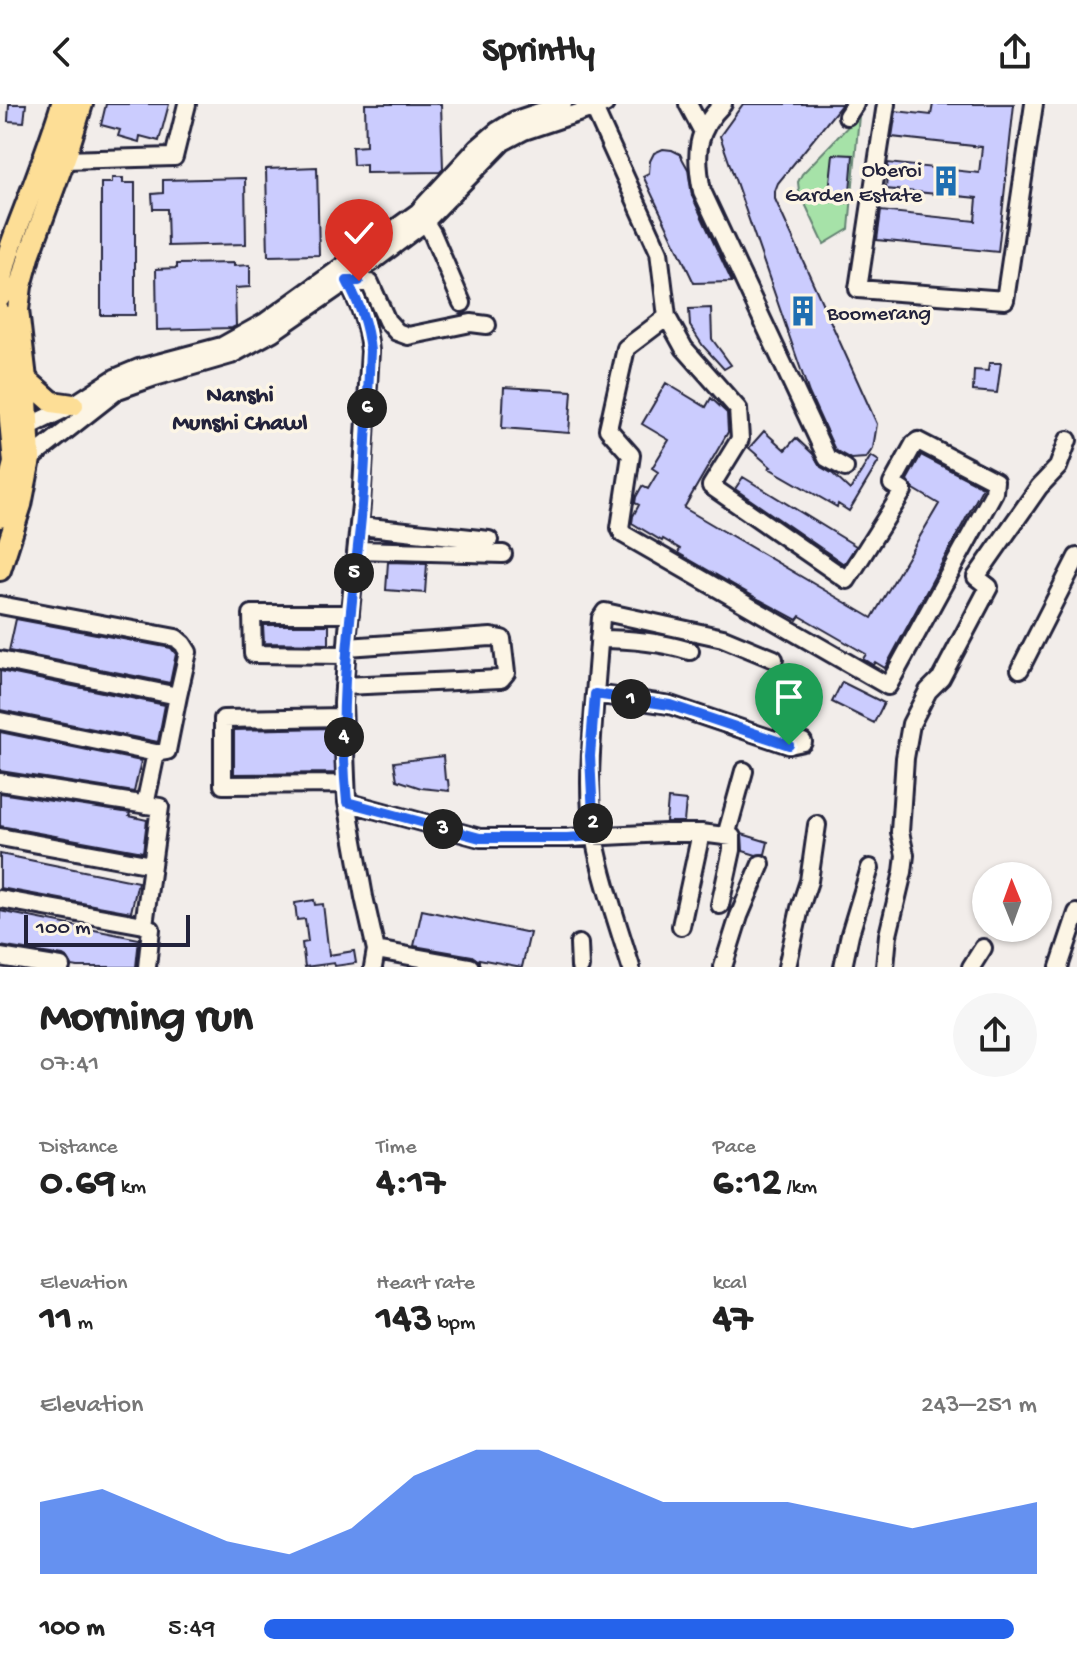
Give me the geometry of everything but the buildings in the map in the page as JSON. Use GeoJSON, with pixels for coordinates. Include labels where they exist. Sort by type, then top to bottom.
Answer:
{"type":"FeatureCollection","features":[{"type":"Feature","properties":{"kind":"main road"},"geometry":{"type":"LineString","coordinates":[[20,427],[26,379],[18,310],[21,286],[61,151],[62,104]]}},
{"type":"Feature","properties":{"kind":"main road"},"geometry":{"type":"LineString","coordinates":[[0,297],[9,248],[61,151],[82,104]]}},
{"type":"Feature","properties":{"kind":"main road"},"geometry":{"type":"LineString","coordinates":[[0,313],[20,427],[22,461],[21,505],[0,570]]}},
{"type":"Feature","properties":{"kind":"main road"},"geometry":{"type":"LineString","coordinates":[[26,379],[52,402],[73,405]]}},
{"type":"Feature","properties":{"kind":"main road"},"geometry":{"type":"LineString","coordinates":[[0,517],[22,461]]}},
{"type":"Feature","properties":{"kind":"street"},"geometry":{"type":"LineString","coordinates":[[61,151],[174,157],[187,104]]}},
{"type":"Feature","properties":{"kind":"street"},"geometry":{"type":"LineString","coordinates":[[20,427],[73,405],[115,378],[139,368],[231,355],[273,332],[421,217],[524,124],[563,104]]}},
{"type":"Feature","properties":{"kind":"street"},"geometry":{"type":"LineString","coordinates":[[688,104],[703,132]]}},
{"type":"Feature","properties":{"kind":"street"},"geometry":{"type":"LineString","coordinates":[[723,104],[713,114],[699,144],[697,166],[702,191],[827,458],[845,468]]}},
{"type":"Feature","properties":{"kind":"street"},"geometry":{"type":"LineString","coordinates":[[886,104],[858,289],[1005,300],[1034,104]]}},
{"type":"Feature","properties":{"kind":"street"},"geometry":{"type":"LineString","coordinates":[[524,124],[597,105],[659,252],[667,317],[684,348],[738,409],[740,439],[711,486],[847,580],[903,491],[892,484],[918,441],[995,481],[994,492],[888,686],[623,534],[620,528],[631,455],[608,429],[626,348],[667,317]]}},
{"type":"Feature","properties":{"kind":"street"},"geometry":{"type":"LineString","coordinates":[[421,217],[432,233],[462,303]]}},
{"type":"Feature","properties":{"kind":"street"},"geometry":{"type":"LineString","coordinates":[[344,275],[370,283],[387,321],[397,332],[408,336],[471,323],[487,325]]}},
{"type":"Feature","properties":{"kind":"street"},"geometry":{"type":"LineString","coordinates":[[344,275],[361,306],[370,351],[360,526],[346,651],[343,717],[347,802],[375,958],[470,967]]}},
{"type":"Feature","properties":{"kind":"street"},"geometry":{"type":"LineString","coordinates":[[22,461],[118,390],[201,357]]}},
{"type":"Feature","properties":{"kind":"street"},"geometry":{"type":"LineString","coordinates":[[885,967],[888,935],[905,855],[900,832],[905,758],[911,724],[928,691],[941,678],[989,587],[976,577],[1039,487],[1058,467],[1068,440]]}},
{"type":"Feature","properties":{"kind":"street"},"geometry":{"type":"LineString","coordinates":[[360,526],[489,540]]}},
{"type":"Feature","properties":{"kind":"street"},"geometry":{"type":"LineString","coordinates":[[357,550],[503,554]]}},
{"type":"Feature","properties":{"kind":"street"},"geometry":{"type":"LineString","coordinates":[[1020,669],[1077,557]]}},
{"type":"Feature","properties":{"kind":"street"},"geometry":{"type":"LineString","coordinates":[[0,605],[176,638],[188,652],[167,751],[156,753],[0,721]]}},
{"type":"Feature","properties":{"kind":"street"},"geometry":{"type":"LineString","coordinates":[[631,967],[594,836],[590,756],[601,618],[605,612],[723,638],[774,659]]}},
{"type":"Feature","properties":{"kind":"street"},"geometry":{"type":"LineString","coordinates":[[344,686],[501,679],[506,673],[502,639],[491,637],[346,651],[253,654],[252,614],[350,614]]}},
{"type":"Feature","properties":{"kind":"street"},"geometry":{"type":"LineString","coordinates":[[599,639],[674,646],[690,651]]}},
{"type":"Feature","properties":{"kind":"street"},"geometry":{"type":"LineString","coordinates":[[0,660],[178,696]]}},
{"type":"Feature","properties":{"kind":"street"},"geometry":{"type":"LineString","coordinates":[[595,694],[670,705],[789,745],[803,742]]}},
{"type":"Feature","properties":{"kind":"street"},"geometry":{"type":"LineString","coordinates":[[343,717],[223,719],[223,785],[345,784]]}},
{"type":"Feature","properties":{"kind":"street"},"geometry":{"type":"LineString","coordinates":[[145,805],[156,753]]}},
{"type":"Feature","properties":{"kind":"street"},"geometry":{"type":"LineString","coordinates":[[726,836],[744,771]]}},
{"type":"Feature","properties":{"kind":"street"},"geometry":{"type":"LineString","coordinates":[[0,782],[160,807],[144,925]]}},
{"type":"Feature","properties":{"kind":"street"},"geometry":{"type":"LineString","coordinates":[[347,802],[480,838],[701,833],[732,837],[720,905]]}},
{"type":"Feature","properties":{"kind":"street"},"geometry":{"type":"LineString","coordinates":[[787,967],[809,881],[817,825]]}},
{"type":"Feature","properties":{"kind":"street"},"geometry":{"type":"LineString","coordinates":[[681,926],[701,833]]}},
{"type":"Feature","properties":{"kind":"street"},"geometry":{"type":"LineString","coordinates":[[0,837],[152,865]]}},
{"type":"Feature","properties":{"kind":"street"},"geometry":{"type":"LineString","coordinates":[[723,967],[739,916],[761,864]]}},
{"type":"Feature","properties":{"kind":"street"},"geometry":{"type":"LineString","coordinates":[[843,967],[870,868]]}},
{"type":"Feature","properties":{"kind":"street"},"geometry":{"type":"LineString","coordinates":[[0,899],[144,925],[151,929],[147,967]]}},
{"type":"Feature","properties":{"kind":"street"},"geometry":{"type":"LineString","coordinates":[[1059,967],[1077,913]]}},
{"type":"Feature","properties":{"kind":"street"},"geometry":{"type":"LineString","coordinates":[[579,944],[580,967]]}},
{"type":"Feature","properties":{"kind":"street"},"geometry":{"type":"LineString","coordinates":[[971,967],[983,948]]}},
{"type":"Feature","properties":{"kind":"street"},"geometry":{"type":"LineString","coordinates":[[0,957],[61,967]]}},
{"type":"Feature","properties":{"kind":"green space"},"geometry":{"type":"Polygon","coordinates":[[[859,115],[849,229],[824,244],[799,191],[798,182],[802,174],[859,115]]]}},
{"type":"Feature","properties":{"kind":"place","name":"Oberoi Garden Estate"},"geometry":{"type":"Point","coordinates":[946,181]}},
{"type":"Feature","properties":{"kind":"place","name":"Boomerang"},"geometry":{"type":"Point","coordinates":[803,311]}},
{"type":"Feature","properties":{"kind":"district","name":"Nanshi Munshi Chawl"},"geometry":{"type":"Point","coordinates":[240,407]}},
{"type":"Feature","properties":{"kind":"route"},"geometry":{"type":"LineString","coordinates":[[359,281],[347,281],[361,306],[370,351],[360,526],[343,703],[347,802],[480,838],[594,836],[590,756],[595,694],[670,705],[789,745]]}}]}
